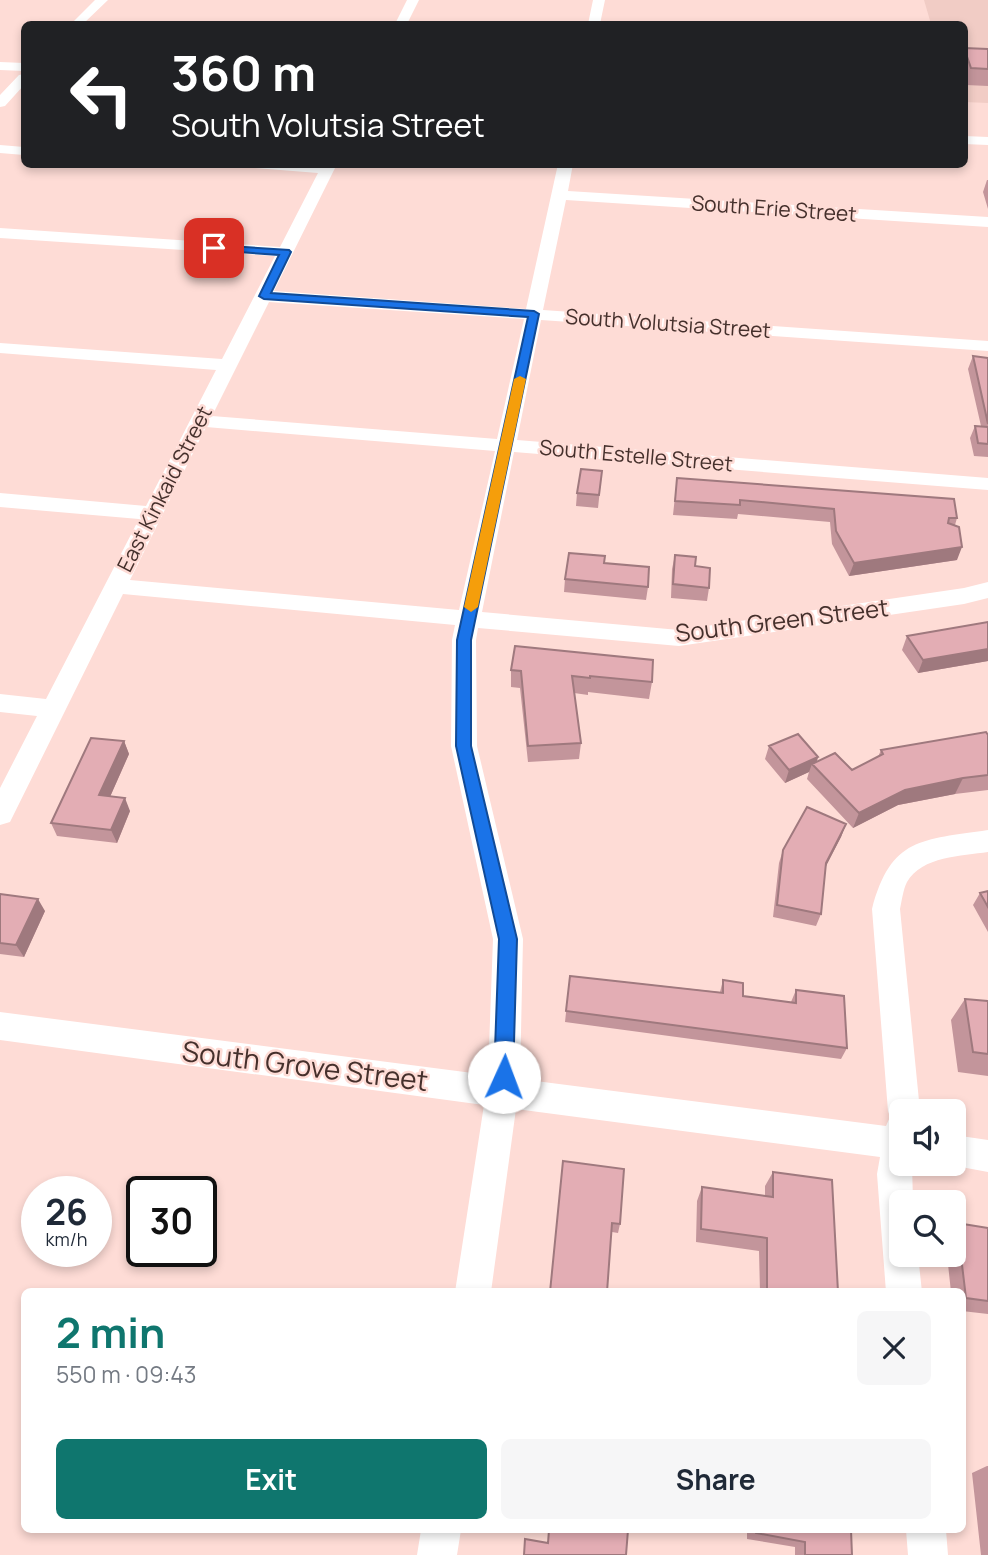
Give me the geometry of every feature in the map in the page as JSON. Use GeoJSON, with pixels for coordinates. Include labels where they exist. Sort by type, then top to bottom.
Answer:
{"type":"FeatureCollection","features":[{"type":"Feature","properties":{"kind":"street"},"geometry":{"type":"LineString","coordinates":[[81,21],[102,0]]}},
{"type":"Feature","properties":{"kind":"street"},"geometry":{"type":"LineString","coordinates":[[402,21],[413,0]]}},
{"type":"Feature","properties":{"kind":"street"},"geometry":{"type":"LineString","coordinates":[[595,21],[599,0]]}},
{"type":"Feature","properties":{"kind":"street"},"geometry":{"type":"LineString","coordinates":[[0,66],[21,67]]}},
{"type":"Feature","properties":{"kind":"street"},"geometry":{"type":"LineString","coordinates":[[0,103],[21,85]]}},
{"type":"Feature","properties":{"kind":"street"},"geometry":{"type":"LineString","coordinates":[[968,139],[988,141]]}},
{"type":"Feature","properties":{"kind":"street"},"geometry":{"type":"LineString","coordinates":[[0,149],[21,151]]}},
{"type":"Feature","properties":{"kind":"street","name":"East Kinkaid Street"},"geometry":{"type":"LineString","coordinates":[[0,814],[328,168]]}},
{"type":"Feature","properties":{"kind":"street"},"geometry":{"type":"LineString","coordinates":[[474,1288],[502,1092],[508,939],[464,746],[464,640],[565,168]]}},
{"type":"Feature","properties":{"kind":"street","name":"South Erie Street"},"geometry":{"type":"LineString","coordinates":[[559,195],[988,222]]}},
{"type":"Feature","properties":{"kind":"street"},"geometry":{"type":"LineString","coordinates":[[0,233],[286,252]]}},
{"type":"Feature","properties":{"kind":"street","name":"South Volutsia Street"},"geometry":{"type":"LineString","coordinates":[[264,296],[988,346]]}},
{"type":"Feature","properties":{"kind":"street"},"geometry":{"type":"LineString","coordinates":[[0,348],[229,365]]}},
{"type":"Feature","properties":{"kind":"street","name":"South Estelle Street"},"geometry":{"type":"LineString","coordinates":[[200,421],[988,484]]}},
{"type":"Feature","properties":{"kind":"street"},"geometry":{"type":"LineString","coordinates":[[0,500],[152,513]]}},
{"type":"Feature","properties":{"kind":"street","name":"South Green Street"},"geometry":{"type":"LineString","coordinates":[[115,586],[679,638],[964,596],[988,590]]}},
{"type":"Feature","properties":{"kind":"street"},"geometry":{"type":"LineString","coordinates":[[0,703],[52,709]]}},
{"type":"Feature","properties":{"kind":"street"},"geometry":{"type":"LineString","coordinates":[[899,1099],[886,909],[895,876],[909,860],[936,850],[988,841]]}},
{"type":"Feature","properties":{"kind":"street","name":"South Grove Street"},"geometry":{"type":"LineString","coordinates":[[0,1026],[502,1092],[889,1131]]}},
{"type":"Feature","properties":{"kind":"street"},"geometry":{"type":"LineString","coordinates":[[966,1153],[988,1156]]}},
{"type":"Feature","properties":{"kind":"street"},"geometry":{"type":"LineString","coordinates":[[894,1176],[904,1288]]}},
{"type":"Feature","properties":{"kind":"street"},"geometry":{"type":"LineString","coordinates":[[438,1555],[441,1533]]}},
{"type":"Feature","properties":{"kind":"street"},"geometry":{"type":"LineString","coordinates":[[926,1533],[928,1555]]}},
{"type":"Feature","properties":{"kind":"shaded area"},"geometry":{"type":"Polygon","coordinates":[[[924,0],[988,0],[988,103],[968,102],[968,21],[930,21],[924,0]]]}},
{"type":"Feature","properties":{"kind":"building"},"geometry":{"type":"Polygon","coordinates":[[[968,48],[988,49],[988,69],[971,68],[968,48]]]}},
{"type":"Feature","properties":{"kind":"building"},"geometry":{"type":"Polygon","coordinates":[[[973,356],[988,358],[988,424],[973,356]]]}},
{"type":"Feature","properties":{"kind":"building"},"geometry":{"type":"Polygon","coordinates":[[[975,426],[988,427],[988,444],[978,443],[975,426]]]}},
{"type":"Feature","properties":{"kind":"building"},"geometry":{"type":"Polygon","coordinates":[[[581,469],[602,471],[599,495],[577,493],[581,469]]]}},
{"type":"Feature","properties":{"kind":"building"},"geometry":{"type":"Polygon","coordinates":[[[677,478],[954,499],[957,518],[949,518],[948,523],[959,527],[962,547],[854,563],[836,531],[834,509],[740,500],[740,505],[675,501],[677,478]]]}},
{"type":"Feature","properties":{"kind":"building"},"geometry":{"type":"Polygon","coordinates":[[[569,553],[605,556],[604,563],[649,567],[648,587],[565,579],[569,553]]]}},
{"type":"Feature","properties":{"kind":"building"},"geometry":{"type":"Polygon","coordinates":[[[675,555],[696,557],[695,566],[710,568],[709,588],[673,584],[675,555]]]}},
{"type":"Feature","properties":{"kind":"building"},"geometry":{"type":"Polygon","coordinates":[[[988,622],[988,649],[923,660],[907,636],[988,622]]]}},
{"type":"Feature","properties":{"kind":"building"},"geometry":{"type":"Polygon","coordinates":[[[515,646],[653,660],[652,682],[572,676],[581,743],[528,746],[521,671],[511,670],[515,646]]]}},
{"type":"Feature","properties":{"kind":"building"},"geometry":{"type":"Polygon","coordinates":[[[986,732],[988,775],[905,790],[859,813],[812,764],[835,753],[852,770],[883,754],[881,750],[986,732]]]}},
{"type":"Feature","properties":{"kind":"building"},"geometry":{"type":"Polygon","coordinates":[[[798,734],[818,757],[789,770],[769,746],[798,734]]]}},
{"type":"Feature","properties":{"kind":"building"},"geometry":{"type":"Polygon","coordinates":[[[91,738],[124,741],[99,795],[125,798],[111,830],[51,823],[91,738]]]}},
{"type":"Feature","properties":{"kind":"building"},"geometry":{"type":"Polygon","coordinates":[[[807,807],[846,824],[826,863],[821,914],[777,905],[783,850],[807,807]]]}},
{"type":"Feature","properties":{"kind":"building"},"geometry":{"type":"Polygon","coordinates":[[[988,891],[988,907],[980,893],[988,891]]]}},
{"type":"Feature","properties":{"kind":"building"},"geometry":{"type":"Polygon","coordinates":[[[0,894],[38,899],[16,945],[0,943],[0,894]]]}},
{"type":"Feature","properties":{"kind":"building"},"geometry":{"type":"Polygon","coordinates":[[[570,976],[723,993],[723,980],[743,983],[743,996],[796,1003],[796,990],[844,996],[847,1048],[566,1011],[570,976]]]}},
{"type":"Feature","properties":{"kind":"building"},"geometry":{"type":"Polygon","coordinates":[[[965,999],[988,1001],[988,1054],[973,1052],[965,999]]]}},
{"type":"Feature","properties":{"kind":"building"},"geometry":{"type":"Polygon","coordinates":[[[563,1161],[624,1169],[620,1224],[612,1223],[607,1288],[550,1288],[563,1161]]]}},
{"type":"Feature","properties":{"kind":"building"},"geometry":{"type":"Polygon","coordinates":[[[773,1172],[832,1180],[838,1288],[767,1288],[767,1238],[701,1229],[702,1187],[773,1197],[773,1172]]]}},
{"type":"Feature","properties":{"kind":"building"},"geometry":{"type":"Polygon","coordinates":[[[966,1224],[988,1228],[988,1301],[966,1298],[962,1267],[966,1267],[966,1224]]]}},
{"type":"Feature","properties":{"kind":"building"},"geometry":{"type":"Polygon","coordinates":[[[549,1533],[628,1533],[626,1555],[524,1555],[525,1539],[548,1543],[549,1533]]]}},
{"type":"Feature","properties":{"kind":"building"},"geometry":{"type":"Polygon","coordinates":[[[756,1533],[851,1533],[852,1555],[805,1555],[805,1542],[756,1533]]]}},
{"type":"Feature","properties":{"kind":"slow traffic"},"geometry":{"type":"LineString","coordinates":[[471,607],[520,379]]}},
{"type":"Feature","properties":{"kind":"route"},"geometry":{"type":"LineString","coordinates":[[214,248],[286,252],[264,296],[534,314],[464,640],[464,746],[508,939],[504,1077]]}}]}
